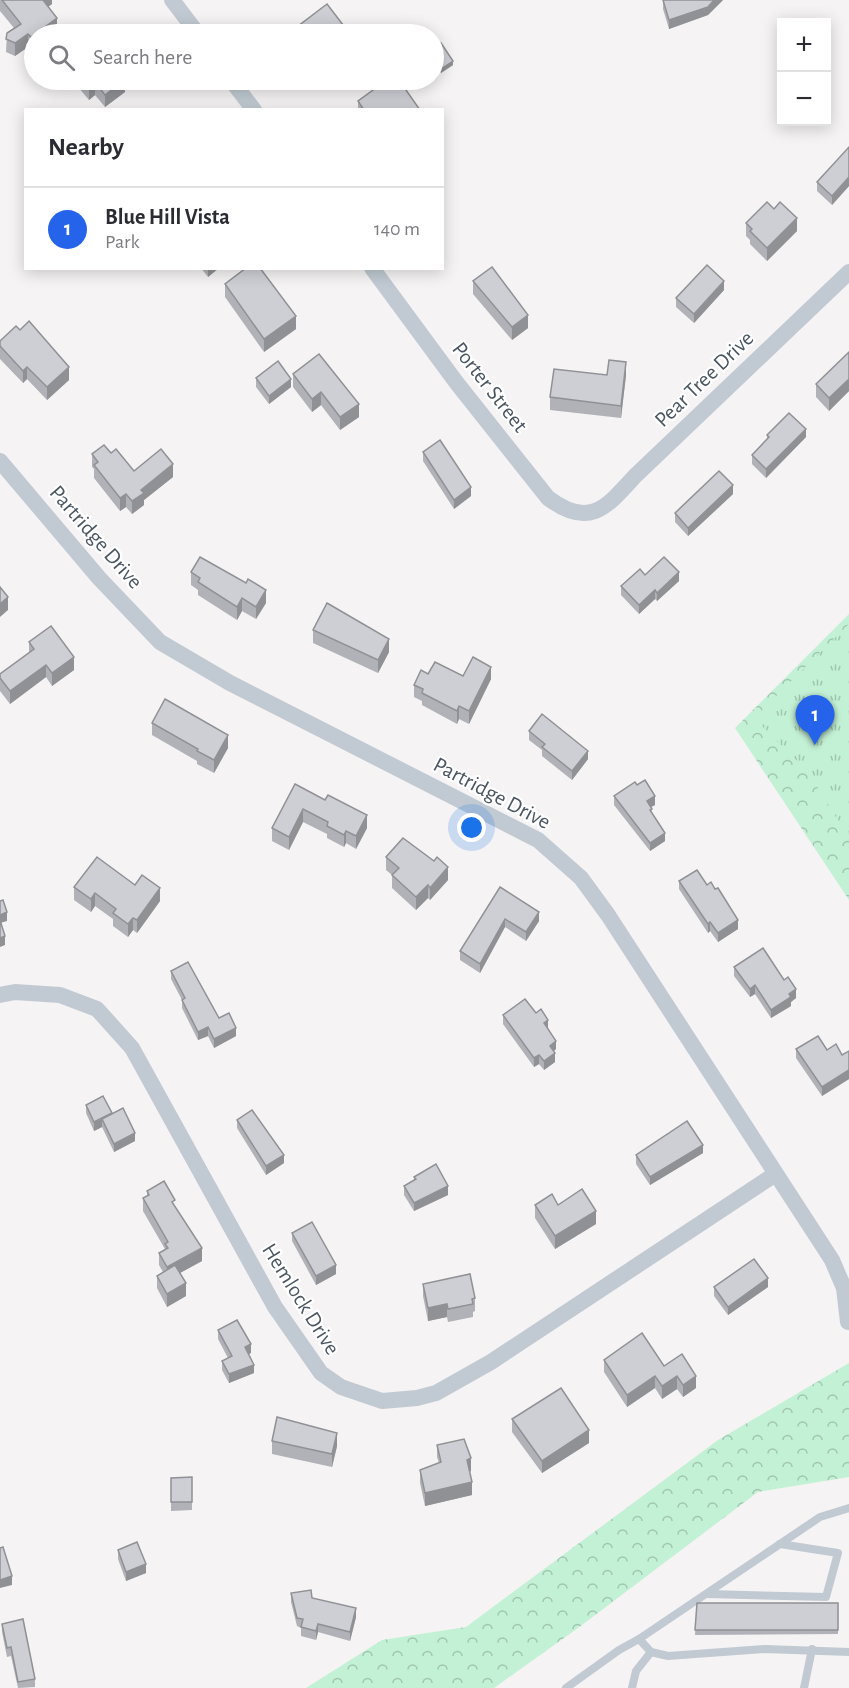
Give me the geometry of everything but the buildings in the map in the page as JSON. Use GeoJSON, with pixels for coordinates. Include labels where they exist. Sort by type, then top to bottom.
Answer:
{"type":"FeatureCollection","features":[{"type":"Feature","properties":{"kind":"street"},"geometry":{"type":"LineString","coordinates":[[172,0],[190,24]]}},
{"type":"Feature","properties":{"kind":"street"},"geometry":{"type":"LineString","coordinates":[[239,90],[252,108]]}},
{"type":"Feature","properties":{"kind":"street","name":"Porter Street"},"geometry":{"type":"LineString","coordinates":[[373,270],[456,382],[549,498],[563,509],[588,514]]}},
{"type":"Feature","properties":{"kind":"street","name":"Pear Tree Drive"},"geometry":{"type":"LineString","coordinates":[[588,514],[602,509],[612,501],[635,476],[849,272]]}},
{"type":"Feature","properties":{"kind":"street","name":"Partridge Drive"},"geometry":{"type":"LineString","coordinates":[[0,461],[99,578],[160,642],[230,683],[538,840],[580,878],[658,990],[774,1175],[832,1260],[844,1288],[848,1322]]}},
{"type":"Feature","properties":{"kind":"street","name":"Hemlock Drive"},"geometry":{"type":"LineString","coordinates":[[0,995],[15,992],[60,995],[97,1009],[132,1048],[275,1307],[321,1373],[341,1387],[382,1401],[417,1398],[436,1393],[491,1362],[774,1175]]}},
{"type":"Feature","properties":{"kind":"lane"},"geometry":{"type":"LineString","coordinates":[[566,1688],[619,1650],[707,1594],[819,1517],[849,1508]]}},
{"type":"Feature","properties":{"kind":"lane"},"geometry":{"type":"LineString","coordinates":[[707,1594],[826,1597],[838,1553],[780,1544]]}},
{"type":"Feature","properties":{"kind":"lane"},"geometry":{"type":"LineString","coordinates":[[639,1639],[651,1652],[668,1656],[718,1650],[812,1649],[849,1652]]}},
{"type":"Feature","properties":{"kind":"lane"},"geometry":{"type":"LineString","coordinates":[[804,1688],[812,1649]]}},
{"type":"Feature","properties":{"kind":"lane"},"geometry":{"type":"LineString","coordinates":[[632,1688],[636,1671],[651,1652]]}},
{"type":"Feature","properties":{"kind":"green space"},"geometry":{"type":"Polygon","coordinates":[[[849,614],[849,900],[735,728],[849,614]]]}},
{"type":"Feature","properties":{"kind":"green space"},"geometry":{"type":"Polygon","coordinates":[[[849,624],[849,838],[808,772],[754,718],[849,624]]]}},
{"type":"Feature","properties":{"kind":"green space"},"geometry":{"type":"Polygon","coordinates":[[[849,1363],[849,1477],[758,1492],[578,1628],[494,1688],[306,1688],[382,1640],[466,1627],[718,1440],[849,1363]]]}},
{"type":"Feature","properties":{"kind":"place","name":"Blue Hill Vista"},"geometry":{"type":"Point","coordinates":[815,745]}}]}
